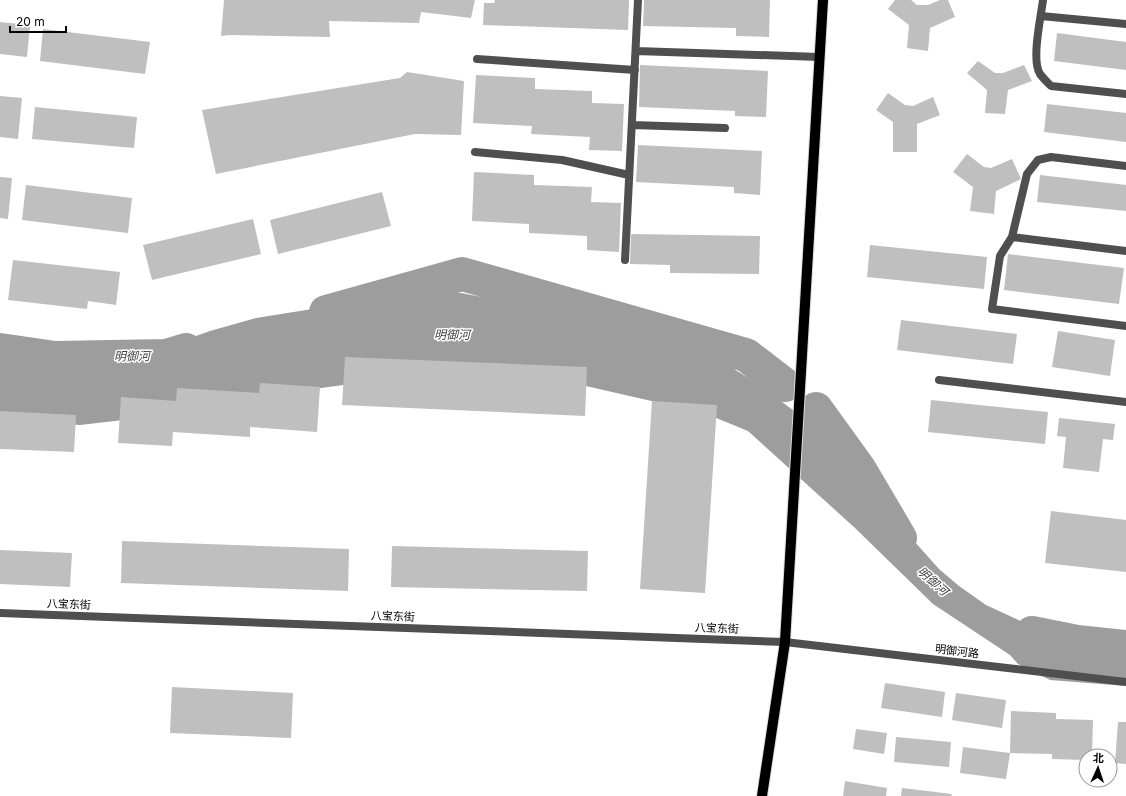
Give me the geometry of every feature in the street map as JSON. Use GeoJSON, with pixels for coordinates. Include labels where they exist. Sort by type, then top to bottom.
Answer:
{"type":"FeatureCollection","features":[{"type":"Feature","properties":{"kind":"main road"},"geometry":{"type":"LineString","coordinates":[[762,796],[785,642],[823,0]]}},
{"type":"Feature","properties":{"kind":"street"},"geometry":{"type":"LineString","coordinates":[[625,260],[638,0]]}},
{"type":"Feature","properties":{"kind":"street"},"geometry":{"type":"LineString","coordinates":[[1043,0],[1036,56],[1039,73],[1051,86],[1126,94]]}},
{"type":"Feature","properties":{"kind":"street"},"geometry":{"type":"LineString","coordinates":[[1041,16],[1126,24]]}},
{"type":"Feature","properties":{"kind":"street"},"geometry":{"type":"LineString","coordinates":[[636,51],[820,57]]}},
{"type":"Feature","properties":{"kind":"street"},"geometry":{"type":"LineString","coordinates":[[477,59],[635,70]]}},
{"type":"Feature","properties":{"kind":"street"},"geometry":{"type":"LineString","coordinates":[[632,125],[725,128]]}},
{"type":"Feature","properties":{"kind":"street"},"geometry":{"type":"LineString","coordinates":[[475,152],[562,160],[629,174]]}},
{"type":"Feature","properties":{"kind":"street"},"geometry":{"type":"LineString","coordinates":[[1126,166],[1051,157],[1038,160],[1027,174],[1012,237],[1000,256],[992,309],[1126,326]]}},
{"type":"Feature","properties":{"kind":"street"},"geometry":{"type":"LineString","coordinates":[[1012,237],[1126,250]]}},
{"type":"Feature","properties":{"kind":"street"},"geometry":{"type":"LineString","coordinates":[[939,380],[1126,402]]}},
{"type":"Feature","properties":{"kind":"street","name":"八宝东街"},"geometry":{"type":"LineString","coordinates":[[0,613],[785,642]]}},
{"type":"Feature","properties":{"kind":"street","name":"明御河路"},"geometry":{"type":"LineString","coordinates":[[785,642],[1126,682]]}},
{"type":"Feature","properties":{"kind":"water","name":"明御河"},"geometry":{"type":"Polygon","coordinates":[[[456,292],[600,320],[706,354],[729,366],[758,384],[829,437],[854,463],[880,503],[939,569],[959,586],[986,605],[1053,636],[1103,648],[1126,650],[1126,686],[1050,680],[1018,664],[1010,655],[933,604],[855,528],[748,431],[704,413],[542,376],[411,376],[291,392],[193,412],[80,425],[16,421],[0,418],[0,353],[23,359],[81,367],[126,361],[210,331],[256,318],[413,293],[456,292]]]}},
{"type":"Feature","properties":{"kind":"building"},"geometry":{"type":"Polygon","coordinates":[[[224,0],[475,0],[471,18],[421,12],[419,23],[329,21],[330,37],[221,36],[224,0]]]}},
{"type":"Feature","properties":{"kind":"building"},"geometry":{"type":"Polygon","coordinates":[[[495,0],[629,0],[628,30],[483,25],[484,3],[494,3],[495,0]]]}},
{"type":"Feature","properties":{"kind":"building"},"geometry":{"type":"Polygon","coordinates":[[[644,0],[770,0],[769,37],[736,36],[736,28],[643,26],[644,0]]]}},
{"type":"Feature","properties":{"kind":"building"},"geometry":{"type":"Polygon","coordinates":[[[895,0],[911,0],[917,5],[928,5],[940,0],[948,0],[955,17],[930,28],[928,51],[907,48],[909,25],[888,9],[895,0]]]}},
{"type":"Feature","properties":{"kind":"building"},"geometry":{"type":"Polygon","coordinates":[[[0,22],[30,25],[27,57],[0,54],[0,22]]]}},
{"type":"Feature","properties":{"kind":"building"},"geometry":{"type":"Polygon","coordinates":[[[43,29],[150,42],[145,74],[40,61],[43,29]]]}},
{"type":"Feature","properties":{"kind":"building"},"geometry":{"type":"Polygon","coordinates":[[[1057,33],[1126,42],[1126,70],[1054,61],[1057,33]]]}},
{"type":"Feature","properties":{"kind":"building"},"geometry":{"type":"Polygon","coordinates":[[[978,61],[995,73],[1003,73],[1024,65],[1032,81],[1008,90],[1005,114],[985,113],[987,90],[967,73],[978,61]]]}},
{"type":"Feature","properties":{"kind":"building"},"geometry":{"type":"Polygon","coordinates":[[[640,65],[768,71],[766,117],[735,116],[735,111],[639,107],[640,65]]]}},
{"type":"Feature","properties":{"kind":"building"},"geometry":{"type":"Polygon","coordinates":[[[407,72],[464,81],[461,135],[415,134],[216,174],[202,110],[400,78],[407,72]]]}},
{"type":"Feature","properties":{"kind":"building"},"geometry":{"type":"Polygon","coordinates":[[[476,75],[535,78],[535,89],[592,91],[592,103],[624,104],[622,151],[589,150],[590,137],[531,134],[532,126],[473,123],[476,75]]]}},
{"type":"Feature","properties":{"kind":"building"},"geometry":{"type":"Polygon","coordinates":[[[888,93],[905,105],[913,106],[933,97],[940,115],[917,124],[917,152],[893,152],[893,122],[876,110],[888,93]]]}},
{"type":"Feature","properties":{"kind":"building"},"geometry":{"type":"Polygon","coordinates":[[[0,96],[22,98],[18,139],[0,137],[0,96]]]}},
{"type":"Feature","properties":{"kind":"building"},"geometry":{"type":"Polygon","coordinates":[[[1047,104],[1126,113],[1126,142],[1044,132],[1047,104]]]}},
{"type":"Feature","properties":{"kind":"building"},"geometry":{"type":"Polygon","coordinates":[[[35,107],[137,117],[134,148],[32,139],[35,107]]]}},
{"type":"Feature","properties":{"kind":"building"},"geometry":{"type":"Polygon","coordinates":[[[638,145],[762,151],[760,195],[734,193],[734,187],[636,182],[638,145]]]}},
{"type":"Feature","properties":{"kind":"building"},"geometry":{"type":"Polygon","coordinates":[[[967,154],[984,167],[991,168],[1012,159],[1021,179],[996,191],[994,214],[970,211],[973,187],[953,172],[967,154]]]}},
{"type":"Feature","properties":{"kind":"building"},"geometry":{"type":"Polygon","coordinates":[[[474,172],[534,175],[534,185],[592,187],[591,202],[621,203],[619,252],[587,250],[587,236],[529,233],[529,224],[472,221],[474,172]]]}},
{"type":"Feature","properties":{"kind":"building"},"geometry":{"type":"Polygon","coordinates":[[[1040,175],[1126,185],[1126,211],[1037,202],[1040,175]]]}},
{"type":"Feature","properties":{"kind":"building"},"geometry":{"type":"Polygon","coordinates":[[[0,177],[12,178],[8,219],[0,218],[0,177]]]}},
{"type":"Feature","properties":{"kind":"building"},"geometry":{"type":"Polygon","coordinates":[[[26,185],[132,198],[128,233],[22,220],[26,185]]]}},
{"type":"Feature","properties":{"kind":"building"},"geometry":{"type":"Polygon","coordinates":[[[382,192],[391,226],[278,254],[270,220],[382,192]]]}},
{"type":"Feature","properties":{"kind":"building"},"geometry":{"type":"Polygon","coordinates":[[[253,219],[261,254],[152,280],[143,245],[253,219]]]}},
{"type":"Feature","properties":{"kind":"building"},"geometry":{"type":"Polygon","coordinates":[[[631,234],[760,236],[759,274],[670,273],[670,265],[630,264],[631,234]]]}},
{"type":"Feature","properties":{"kind":"building"},"geometry":{"type":"Polygon","coordinates":[[[870,245],[987,257],[984,289],[867,277],[870,245]]]}},
{"type":"Feature","properties":{"kind":"building"},"geometry":{"type":"Polygon","coordinates":[[[1008,254],[1124,268],[1119,304],[1004,290],[1008,254]]]}},
{"type":"Feature","properties":{"kind":"building"},"geometry":{"type":"Polygon","coordinates":[[[13,260],[120,272],[116,305],[88,301],[87,309],[8,300],[13,260]]]}},
{"type":"Feature","properties":{"kind":"building"},"geometry":{"type":"Polygon","coordinates":[[[901,320],[1017,334],[1013,364],[897,350],[901,320]]]}},
{"type":"Feature","properties":{"kind":"building"},"geometry":{"type":"Polygon","coordinates":[[[1058,331],[1115,340],[1110,376],[1052,367],[1058,331]]]}},
{"type":"Feature","properties":{"kind":"building"},"geometry":{"type":"Polygon","coordinates":[[[345,357],[587,367],[585,416],[342,405],[345,357]]]}},
{"type":"Feature","properties":{"kind":"building"},"geometry":{"type":"Polygon","coordinates":[[[260,383],[320,387],[317,432],[250,427],[250,437],[173,432],[172,446],[118,443],[121,397],[176,401],[177,388],[259,393],[260,383]]]}},
{"type":"Feature","properties":{"kind":"building"},"geometry":{"type":"Polygon","coordinates":[[[931,400],[1048,412],[1045,444],[928,432],[931,400]]]}},
{"type":"Feature","properties":{"kind":"building"},"geometry":{"type":"Polygon","coordinates":[[[652,401],[717,405],[705,593],[640,589],[652,401]]]}},
{"type":"Feature","properties":{"kind":"building"},"geometry":{"type":"Polygon","coordinates":[[[0,411],[76,415],[74,452],[0,449],[0,411]]]}},
{"type":"Feature","properties":{"kind":"building"},"geometry":{"type":"Polygon","coordinates":[[[1059,418],[1115,424],[1113,440],[1103,439],[1099,472],[1063,468],[1066,437],[1057,436],[1059,418]]]}},
{"type":"Feature","properties":{"kind":"building"},"geometry":{"type":"Polygon","coordinates":[[[1051,511],[1126,520],[1126,572],[1045,563],[1051,511]]]}},
{"type":"Feature","properties":{"kind":"building"},"geometry":{"type":"Polygon","coordinates":[[[122,541],[349,549],[348,591],[121,583],[122,541]]]}},
{"type":"Feature","properties":{"kind":"building"},"geometry":{"type":"Polygon","coordinates":[[[392,546],[588,551],[587,591],[391,587],[392,546]]]}},
{"type":"Feature","properties":{"kind":"building"},"geometry":{"type":"Polygon","coordinates":[[[0,550],[72,553],[70,587],[0,584],[0,550]]]}},
{"type":"Feature","properties":{"kind":"building"},"geometry":{"type":"Polygon","coordinates":[[[885,683],[945,692],[942,717],[881,708],[885,683]]]}},
{"type":"Feature","properties":{"kind":"building"},"geometry":{"type":"Polygon","coordinates":[[[172,687],[293,693],[291,738],[170,733],[172,687]]]}},
{"type":"Feature","properties":{"kind":"building"},"geometry":{"type":"Polygon","coordinates":[[[956,693],[1006,700],[1002,728],[952,720],[956,693]]]}},
{"type":"Feature","properties":{"kind":"building"},"geometry":{"type":"Polygon","coordinates":[[[1011,711],[1056,713],[1056,719],[1093,720],[1092,748],[1078,748],[1078,760],[1052,759],[1052,754],[1010,753],[1011,711]]]}},
{"type":"Feature","properties":{"kind":"building"},"geometry":{"type":"Polygon","coordinates":[[[1118,722],[1126,722],[1126,764],[1118,763],[1118,748],[1116,748],[1118,722]]]}},
{"type":"Feature","properties":{"kind":"building"},"geometry":{"type":"Polygon","coordinates":[[[856,729],[887,733],[884,754],[853,749],[856,729]]]}},
{"type":"Feature","properties":{"kind":"building"},"geometry":{"type":"Polygon","coordinates":[[[896,737],[951,742],[949,767],[894,762],[896,737]]]}},
{"type":"Feature","properties":{"kind":"building"},"geometry":{"type":"Polygon","coordinates":[[[963,747],[1010,753],[1006,779],[960,773],[963,747]]]}},
{"type":"Feature","properties":{"kind":"building"},"geometry":{"type":"Polygon","coordinates":[[[845,781],[887,788],[886,796],[843,796],[845,781]]]}},
{"type":"Feature","properties":{"kind":"building"},"geometry":{"type":"Polygon","coordinates":[[[902,788],[952,794],[951,796],[901,796],[902,788]]]}},
{"type":"Feature","properties":{"kind":"waterway","name":"明御河"},"geometry":{"type":"LineString","coordinates":[[326,312],[462,274],[746,355],[785,385]]}},
{"type":"Feature","properties":{"kind":"waterway","name":"明御河"},"geometry":{"type":"LineString","coordinates":[[0,350],[55,358],[166,356],[186,350]]}},
{"type":"Feature","properties":{"kind":"waterway","name":"明御河"},"geometry":{"type":"LineString","coordinates":[[816,409],[860,470],[900,538]]}},
{"type":"Feature","properties":{"kind":"waterway","name":"明御河"},"geometry":{"type":"LineString","coordinates":[[1032,633],[1077,642],[1126,647]]}}]}
